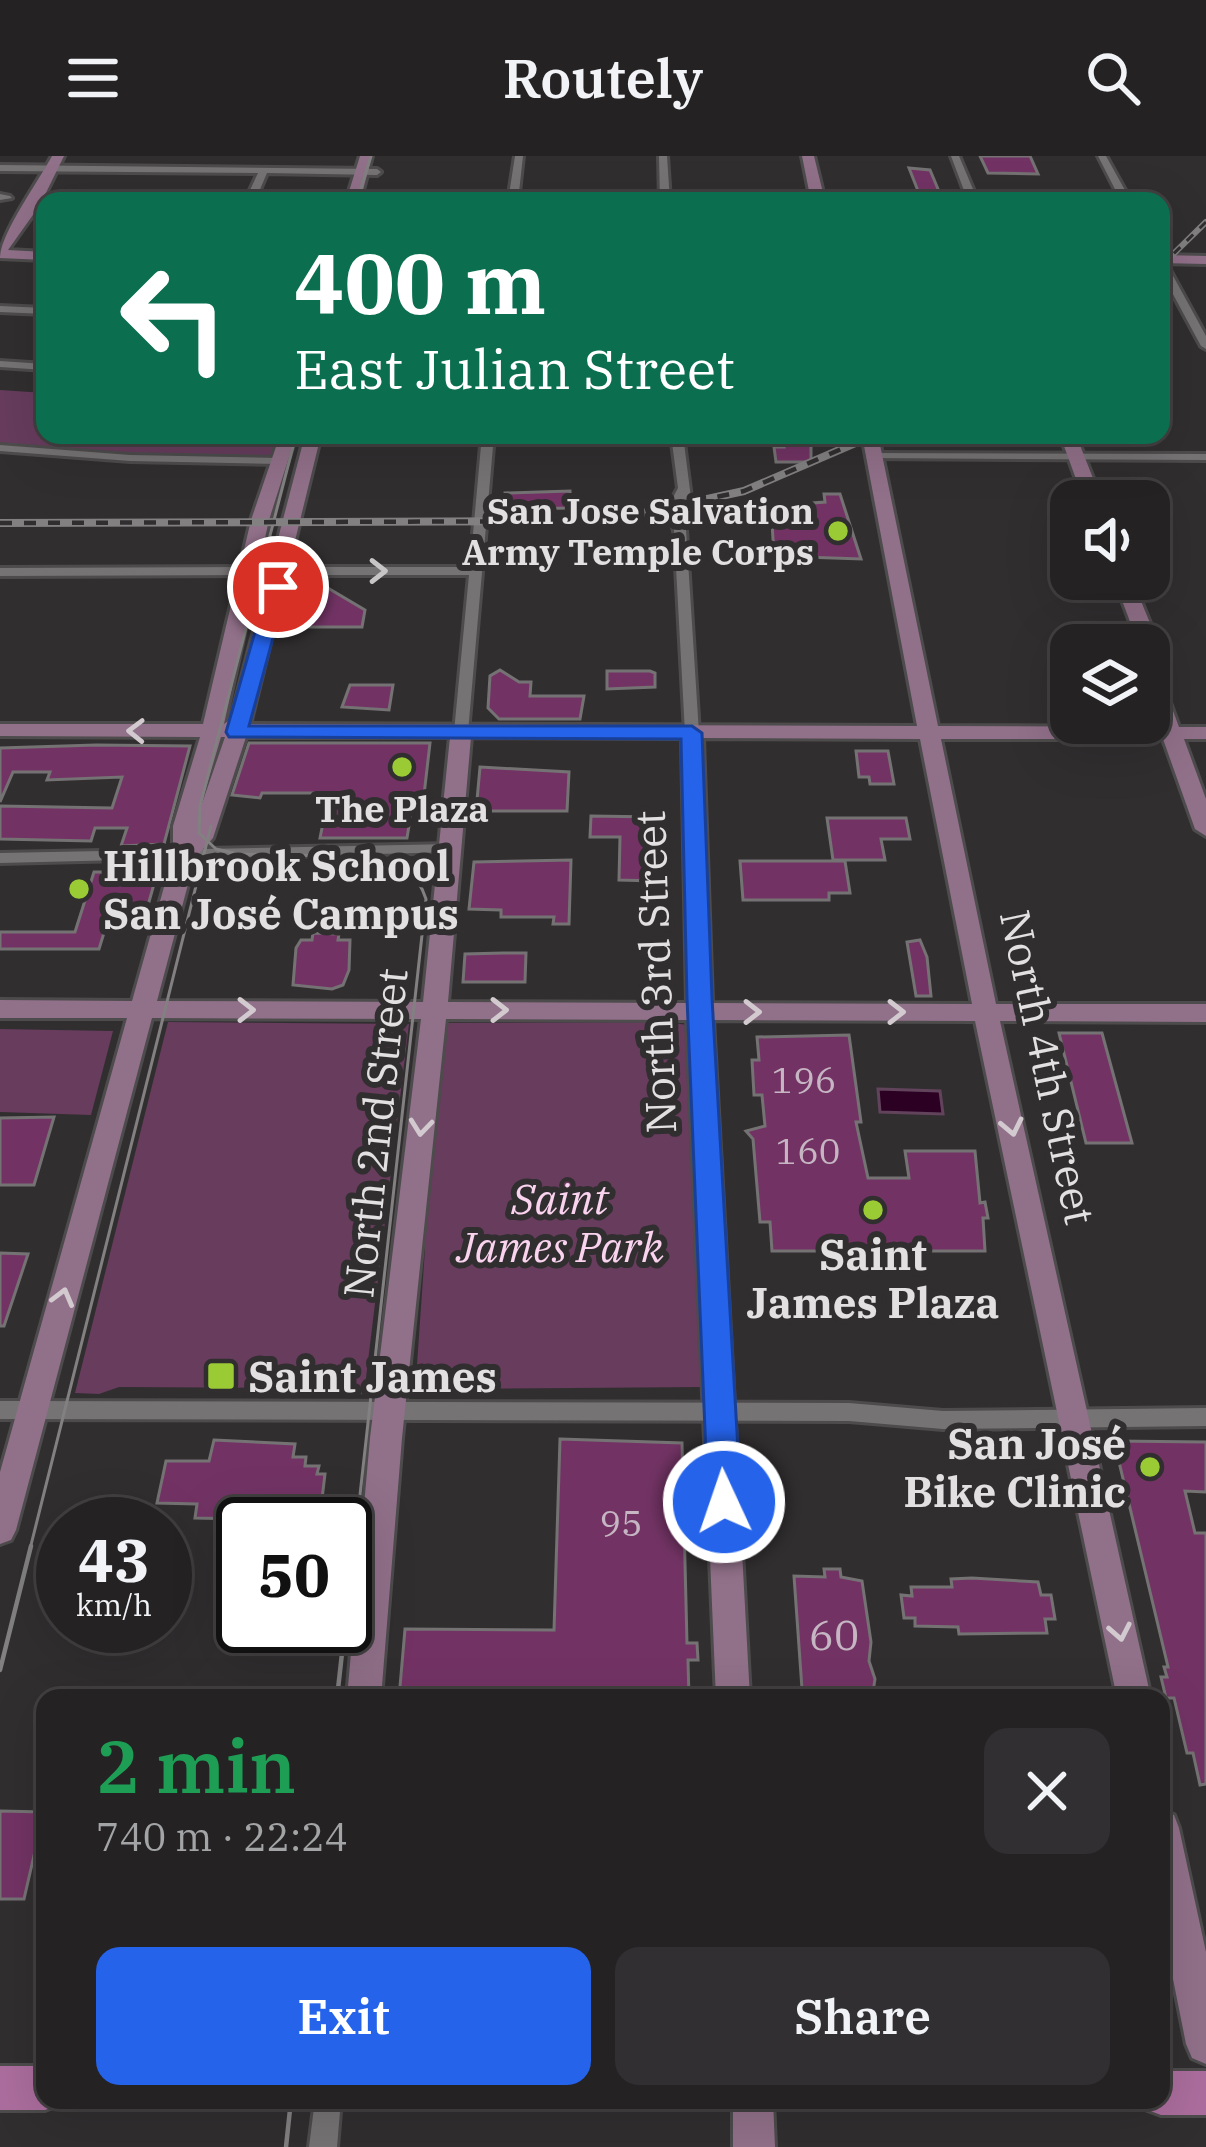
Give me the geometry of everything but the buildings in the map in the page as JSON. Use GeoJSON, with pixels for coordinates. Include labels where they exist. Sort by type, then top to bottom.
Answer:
{"type":"FeatureCollection","features":[{"type":"Feature","properties":{"kind":"main road"},"geometry":{"type":"LineString","coordinates":[[36,192],[58,156]]}},
{"type":"Feature","properties":{"kind":"main road"},"geometry":{"type":"LineString","coordinates":[[367,156],[373,167]]}},
{"type":"Feature","properties":{"kind":"main road"},"geometry":{"type":"LineString","coordinates":[[808,156],[816,192]]}},
{"type":"Feature","properties":{"kind":"main road"},"geometry":{"type":"LineString","coordinates":[[24,213],[0,252],[36,255]]}},
{"type":"Feature","properties":{"kind":"main road"},"geometry":{"type":"LineString","coordinates":[[1170,261],[1206,260]]}},
{"type":"Feature","properties":{"kind":"main road"},"geometry":{"type":"LineString","coordinates":[[0,1530],[16,1410],[141,1010],[184,855],[202,838],[251,571],[286,444]]}},
{"type":"Feature","properties":{"kind":"main road"},"geometry":{"type":"LineString","coordinates":[[224,732],[277,571],[311,444]]}},
{"type":"Feature","properties":{"kind":"main road"},"geometry":{"type":"LineString","coordinates":[[1057,444],[1081,480]]}},
{"type":"Feature","properties":{"kind":"main road"},"geometry":{"type":"LineString","coordinates":[[1067,444],[1070,480]]}},
{"type":"Feature","properties":{"kind":"main road","name":"North 4th Street"},"geometry":{"type":"LineString","coordinates":[[871,445],[1132,1689]]}},
{"type":"Feature","properties":{"kind":"main road"},"geometry":{"type":"LineString","coordinates":[[1170,729],[1206,829]]}},
{"type":"Feature","properties":{"kind":"main road"},"geometry":{"type":"LineString","coordinates":[[0,730],[1206,733]]}},
{"type":"Feature","properties":{"kind":"main road","name":"North 2nd Street"},"geometry":{"type":"LineString","coordinates":[[365,1689],[461,732]]}},
{"type":"Feature","properties":{"kind":"main road","name":"North 3rd Street"},"geometry":{"type":"LineString","coordinates":[[692,733],[700,1011],[733,1689]]}},
{"type":"Feature","properties":{"kind":"main road"},"geometry":{"type":"LineString","coordinates":[[0,1009],[1206,1012]]}},
{"type":"Feature","properties":{"kind":"main road"},"geometry":{"type":"LineString","coordinates":[[1170,1871],[1206,2044]]}},
{"type":"Feature","properties":{"kind":"main road"},"geometry":{"type":"LineString","coordinates":[[0,2087],[36,2088]]}},
{"type":"Feature","properties":{"kind":"main road"},"geometry":{"type":"LineString","coordinates":[[1170,2093],[1206,2093]]}},
{"type":"Feature","properties":{"kind":"main road"},"geometry":{"type":"LineString","coordinates":[[752,2109],[754,2147]]}},
{"type":"Feature","properties":{"kind":"street"},"geometry":{"type":"LineString","coordinates":[[514,192],[519,156]]}},
{"type":"Feature","properties":{"kind":"street"},"geometry":{"type":"LineString","coordinates":[[662,156],[664,192]]}},
{"type":"Feature","properties":{"kind":"street"},"geometry":{"type":"LineString","coordinates":[[956,156],[970,192]]}},
{"type":"Feature","properties":{"kind":"street"},"geometry":{"type":"LineString","coordinates":[[1102,156],[1121,192]]}},
{"type":"Feature","properties":{"kind":"street"},"geometry":{"type":"LineString","coordinates":[[0,168],[262,172],[373,167]]}},
{"type":"Feature","properties":{"kind":"street"},"geometry":{"type":"LineString","coordinates":[[254,192],[262,172]]}},
{"type":"Feature","properties":{"kind":"street"},"geometry":{"type":"LineString","coordinates":[[1170,278],[1206,346]]}},
{"type":"Feature","properties":{"kind":"street"},"geometry":{"type":"LineString","coordinates":[[0,309],[36,311]]}},
{"type":"Feature","properties":{"kind":"street"},"geometry":{"type":"LineString","coordinates":[[0,364],[36,366]]}},
{"type":"Feature","properties":{"kind":"street","name":"North 2nd Street"},"geometry":{"type":"LineString","coordinates":[[461,732],[487,444]]}},
{"type":"Feature","properties":{"kind":"street","name":"North 3rd Street"},"geometry":{"type":"LineString","coordinates":[[677,444],[680,490],[687,508],[680,530],[692,733]]}},
{"type":"Feature","properties":{"kind":"street"},"geometry":{"type":"LineString","coordinates":[[871,445],[1206,457]]}},
{"type":"Feature","properties":{"kind":"street"},"geometry":{"type":"LineString","coordinates":[[0,448],[130,458],[280,461]]}},
{"type":"Feature","properties":{"kind":"street"},"geometry":{"type":"LineString","coordinates":[[0,572],[474,571]]}},
{"type":"Feature","properties":{"kind":"street"},"geometry":{"type":"LineString","coordinates":[[0,857],[452,849]]}},
{"type":"Feature","properties":{"kind":"street"},"geometry":{"type":"LineString","coordinates":[[16,1410],[721,1410],[849,1412],[943,1420],[1206,1417]]}},
{"type":"Feature","properties":{"kind":"street"},"geometry":{"type":"LineString","coordinates":[[323,2147],[327,2109]]}},
{"type":"Feature","properties":{"kind":"green space"},"geometry":{"type":"Polygon","coordinates":[[[0,390],[36,392],[36,444],[288,444],[283,459],[166,457],[0,445],[0,390]]]}},
{"type":"Feature","properties":{"kind":"green space","name":"Saint James Park"},"geometry":{"type":"Polygon","coordinates":[[[168,1022],[409,1024],[364,1394],[347,1396],[331,1388],[119,1387],[99,1394],[75,1393],[168,1022]]]}},
{"type":"Feature","properties":{"kind":"green space","name":"Saint James Park"},"geometry":{"type":"Polygon","coordinates":[[[445,1023],[687,1025],[702,1387],[451,1389],[435,1395],[415,1394],[425,1249],[421,1233],[445,1023]]]}},
{"type":"Feature","properties":{"kind":"green space"},"geometry":{"type":"Polygon","coordinates":[[[0,1029],[113,1031],[91,1115],[0,1112],[0,1029]]]}},
{"type":"Feature","properties":{"kind":"shaded area"},"geometry":{"type":"Polygon","coordinates":[[[878,1089],[940,1091],[943,1114],[880,1112],[878,1089]]]}},
{"type":"Feature","properties":{"kind":"tram line"},"geometry":{"type":"LineString","coordinates":[[360,192],[371,156]]}},
{"type":"Feature","properties":{"kind":"tram line"},"geometry":{"type":"LineString","coordinates":[[207,841],[199,833],[200,806],[294,444]]}},
{"type":"Feature","properties":{"kind":"tram line"},"geometry":{"type":"LineString","coordinates":[[207,841],[211,826]]}},
{"type":"Feature","properties":{"kind":"tram line"},"geometry":{"type":"LineString","coordinates":[[30,1549],[207,841]]}},
{"type":"Feature","properties":{"kind":"tram line"},"geometry":{"type":"LineString","coordinates":[[207,841],[216,849],[238,854],[376,857],[413,876],[426,899],[360,1497]]}},
{"type":"Feature","properties":{"kind":"tram line"},"geometry":{"type":"LineString","coordinates":[[0,1670],[31,1546]]}},
{"type":"Feature","properties":{"kind":"tram line"},"geometry":{"type":"LineString","coordinates":[[338,1689],[342,1653]]}},
{"type":"Feature","properties":{"kind":"tram line"},"geometry":{"type":"LineString","coordinates":[[286,2147],[290,2109]]}},
{"type":"Feature","properties":{"kind":"railway"},"geometry":{"type":"LineString","coordinates":[[1170,257],[1206,222]]}},
{"type":"Feature","properties":{"kind":"railway"},"geometry":{"type":"LineString","coordinates":[[0,523],[606,521],[744,491],[853,444]]}},
{"type":"Feature","properties":{"kind":"place","name":"San Jose Salvation Army Temple Corps"},"geometry":{"type":"Point","coordinates":[838,531]}},
{"type":"Feature","properties":{"kind":"place","name":"The Plaza"},"geometry":{"type":"Point","coordinates":[402,767]}},
{"type":"Feature","properties":{"kind":"place","name":"Hillbrook School San José Campus"},"geometry":{"type":"Point","coordinates":[79,889]}},
{"type":"Feature","properties":{"kind":"place","name":"Saint James Plaza"},"geometry":{"type":"Point","coordinates":[873,1210]}},
{"type":"Feature","properties":{"kind":"place","name":"Saint James"},"geometry":{"type":"Point","coordinates":[221,1376]}},
{"type":"Feature","properties":{"kind":"place","name":"San José Bike Clinic"},"geometry":{"type":"Point","coordinates":[1150,1467]}},
{"type":"Feature","properties":{"kind":"route"},"geometry":{"type":"LineString","coordinates":[[278,587],[236,732],[692,733],[699,998],[724,1502]]}}]}
